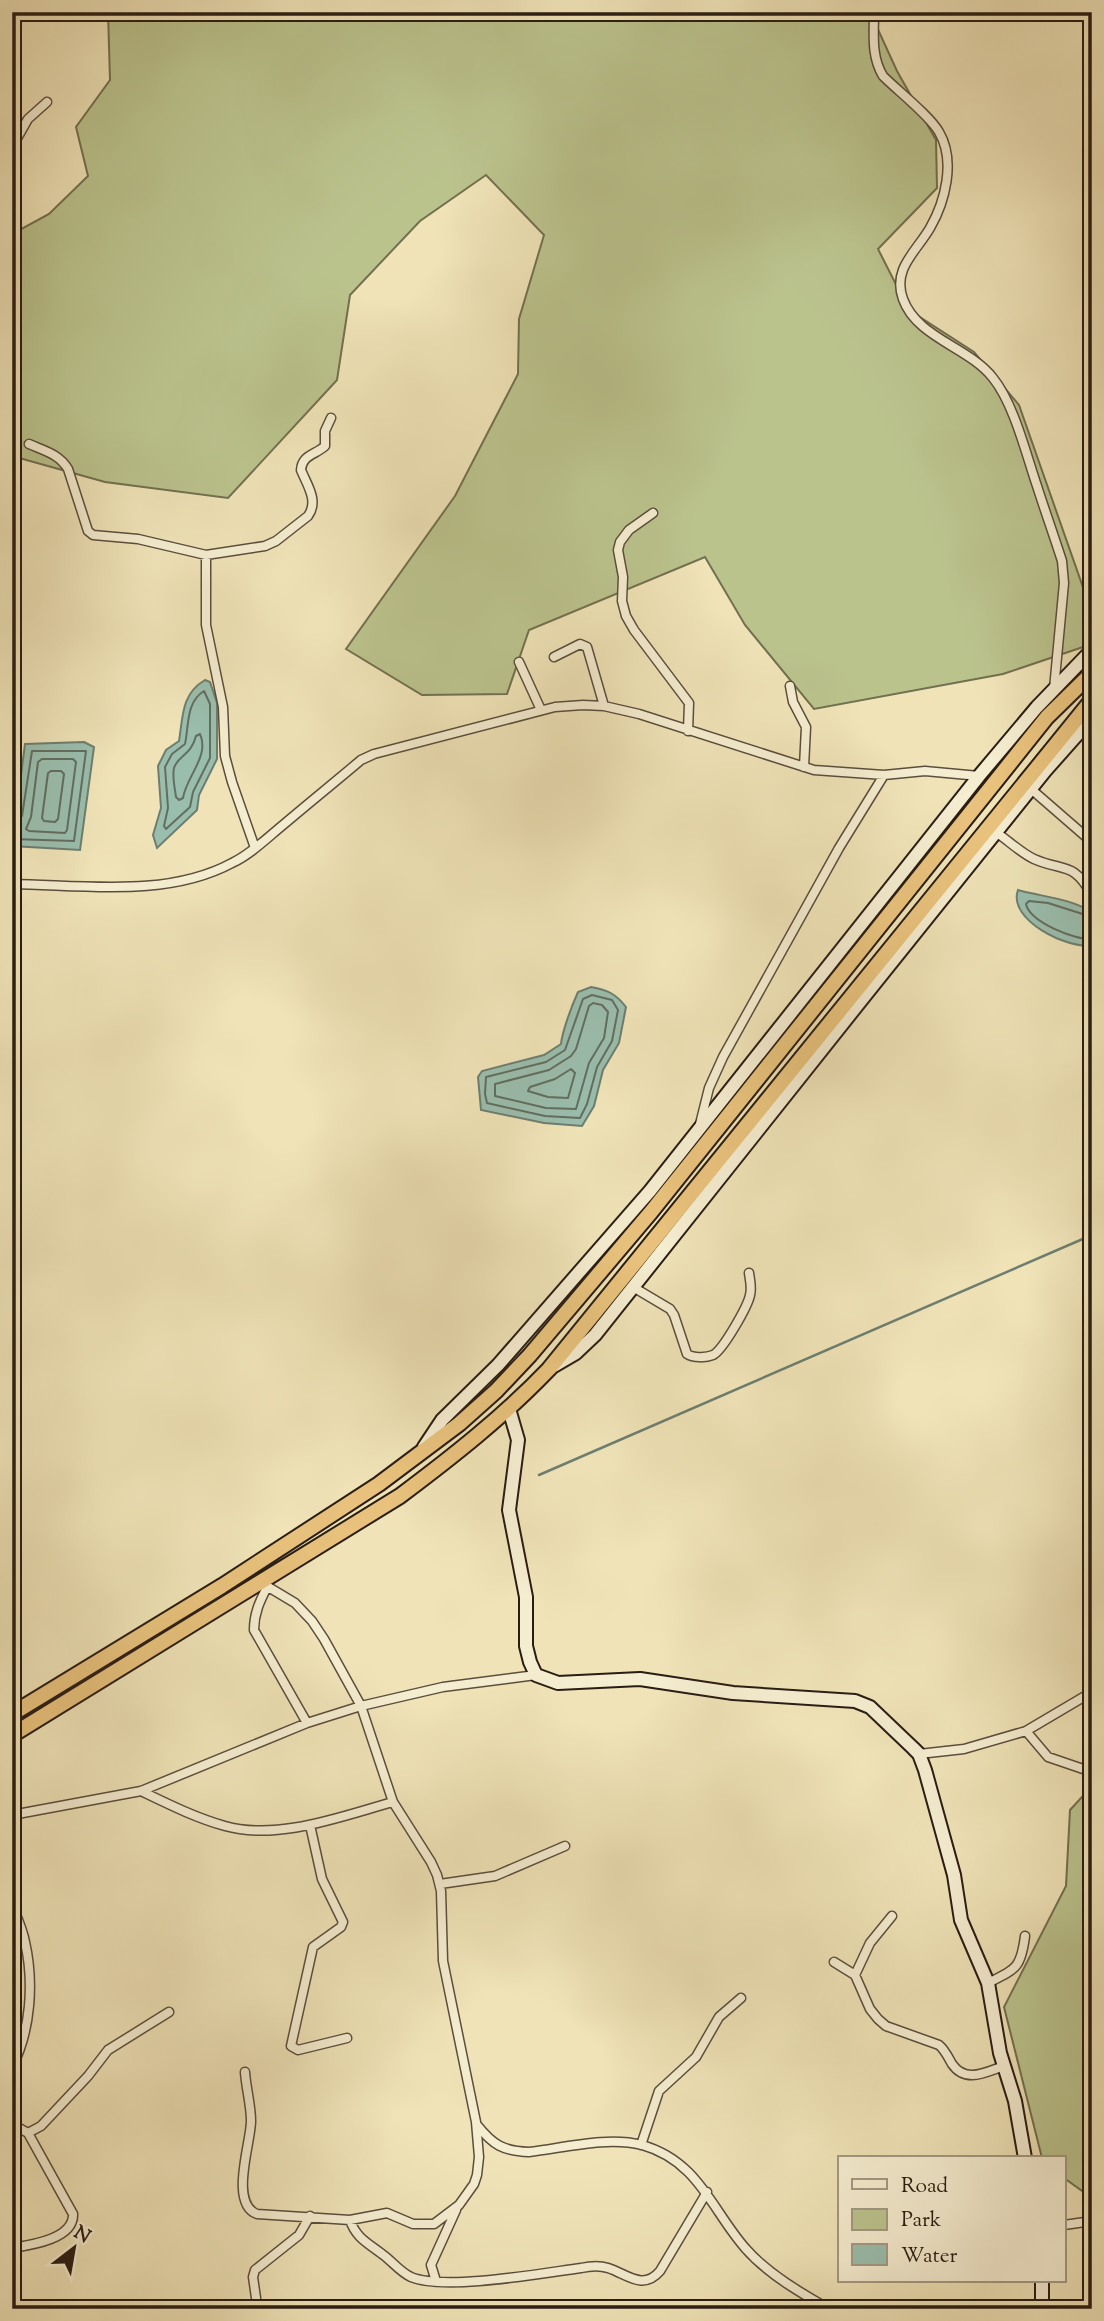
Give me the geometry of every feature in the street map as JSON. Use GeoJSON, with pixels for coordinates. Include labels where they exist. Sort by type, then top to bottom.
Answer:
{"type":"FeatureCollection","features":[{"type":"Feature","properties":{"kind":"highway"},"geometry":{"type":"LineString","coordinates":[[12,1714],[222,1586],[379,1484],[459,1424],[496,1391],[651,1212],[1047,717],[1092,673]]}},
{"type":"Feature","properties":{"kind":"highway"},"geometry":{"type":"LineString","coordinates":[[12,1735],[264,1585],[400,1496],[460,1451],[509,1409],[548,1369],[1092,700]]}},
{"type":"Feature","properties":{"kind":"street"},"geometry":{"type":"LineString","coordinates":[[874,12],[874,56],[877,65],[883,76],[939,132],[946,147],[948,164],[936,217],[901,272],[899,282],[903,301],[928,331],[982,365],[996,381],[1021,433],[1062,561],[1064,583],[1054,689]]}},
{"type":"Feature","properties":{"kind":"street"},"geometry":{"type":"LineString","coordinates":[[12,147],[28,119],[47,102]]}},
{"type":"Feature","properties":{"kind":"street"},"geometry":{"type":"LineString","coordinates":[[29,444],[56,455],[63,461],[88,531],[93,535],[138,539],[206,555],[249,549],[276,541],[308,516],[313,501],[300,470],[301,465],[303,460],[323,449],[326,444],[325,431],[331,418]]}},
{"type":"Feature","properties":{"kind":"street"},"geometry":{"type":"LineString","coordinates":[[653,513],[629,530],[620,542],[618,550],[623,577],[622,601],[634,630],[689,703],[688,731]]}},
{"type":"Feature","properties":{"kind":"street"},"geometry":{"type":"LineString","coordinates":[[206,555],[206,625],[223,707],[225,756],[255,848]]}},
{"type":"Feature","properties":{"kind":"street"},"geometry":{"type":"LineString","coordinates":[[554,657],[580,644],[587,647],[604,706]]}},
{"type":"Feature","properties":{"kind":"street"},"geometry":{"type":"LineString","coordinates":[[420,1454],[442,1420],[506,1356],[650,1191],[979,776],[1054,689],[1092,650]]}},
{"type":"Feature","properties":{"kind":"street"},"geometry":{"type":"LineString","coordinates":[[519,663],[541,710]]}},
{"type":"Feature","properties":{"kind":"street"},"geometry":{"type":"LineString","coordinates":[[790,686],[793,702],[806,727],[804,767]]}},
{"type":"Feature","properties":{"kind":"street"},"geometry":{"type":"LineString","coordinates":[[12,884],[139,886],[204,876],[233,863],[255,848],[361,760],[374,754],[392,747],[541,710],[583,705],[604,706],[639,714],[804,767],[884,775],[925,771],[979,776]]}},
{"type":"Feature","properties":{"kind":"street"},"geometry":{"type":"LineString","coordinates":[[548,1369],[586,1345],[1031,789],[1092,718]]}},
{"type":"Feature","properties":{"kind":"street"},"geometry":{"type":"LineString","coordinates":[[699,1128],[709,1088],[723,1057],[839,848],[884,775]]}},
{"type":"Feature","properties":{"kind":"street"},"geometry":{"type":"LineString","coordinates":[[1031,789],[1092,842]]}},
{"type":"Feature","properties":{"kind":"street"},"geometry":{"type":"LineString","coordinates":[[997,833],[1031,858],[1073,870],[1086,883],[1092,895]]}},
{"type":"Feature","properties":{"kind":"street"},"geometry":{"type":"LineString","coordinates":[[633,1287],[670,1309],[687,1354],[694,1357],[712,1356],[720,1349],[747,1304],[750,1295],[748,1273]]}},
{"type":"Feature","properties":{"kind":"street"},"geometry":{"type":"LineString","coordinates":[[509,1409],[519,1440],[509,1510],[526,1597],[526,1646],[536,1675]]}},
{"type":"Feature","properties":{"kind":"street"},"geometry":{"type":"LineString","coordinates":[[307,1723],[254,1630],[254,1618],[264,1585],[295,1603],[312,1621],[360,1706],[393,1802],[431,1862],[440,1884],[443,1961],[475,2122],[479,2157],[477,2175],[430,2264],[436,2281]]}},
{"type":"Feature","properties":{"kind":"street"},"geometry":{"type":"LineString","coordinates":[[12,1815],[141,1791],[307,1723],[360,1706],[443,1687],[536,1675],[558,1683],[639,1679],[733,1693],[855,1701],[870,1707],[919,1754],[954,1875],[961,1920],[988,1983],[1004,2066],[1016,2101],[1025,2156]]}},
{"type":"Feature","properties":{"kind":"street"},"geometry":{"type":"LineString","coordinates":[[919,1754],[964,1749],[1026,1731],[1092,1692]]}},
{"type":"Feature","properties":{"kind":"street"},"geometry":{"type":"LineString","coordinates":[[1026,1731],[1048,1756],[1092,1772]]}},
{"type":"Feature","properties":{"kind":"street"},"geometry":{"type":"LineString","coordinates":[[141,1791],[205,1820],[245,1830],[288,1829],[310,1825],[393,1802]]}},
{"type":"Feature","properties":{"kind":"street"},"geometry":{"type":"LineString","coordinates":[[310,1825],[322,1879],[342,1923],[341,1927],[313,1947],[291,2046],[298,2050],[347,2038]]}},
{"type":"Feature","properties":{"kind":"street"},"geometry":{"type":"LineString","coordinates":[[440,1884],[495,1876],[565,1846]]}},
{"type":"Feature","properties":{"kind":"street"},"geometry":{"type":"LineString","coordinates":[[12,1905],[25,1941],[30,1991],[27,2025],[19,2055],[12,2067]]}},
{"type":"Feature","properties":{"kind":"street"},"geometry":{"type":"LineString","coordinates":[[855,1975],[870,1943],[892,1916]]}},
{"type":"Feature","properties":{"kind":"street"},"geometry":{"type":"LineString","coordinates":[[988,1983],[1014,1970],[1018,1965],[1025,1936]]}},
{"type":"Feature","properties":{"kind":"street"},"geometry":{"type":"LineString","coordinates":[[834,1962],[855,1975],[870,2010],[886,2026],[939,2045],[962,2074],[976,2076],[1004,2066]]}},
{"type":"Feature","properties":{"kind":"street"},"geometry":{"type":"LineString","coordinates":[[641,2145],[659,2091],[696,2057],[719,2017],[741,1998]]}},
{"type":"Feature","properties":{"kind":"street"},"geometry":{"type":"LineString","coordinates":[[28,2133],[41,2126],[88,2076],[107,2050],[169,2012]]}},
{"type":"Feature","properties":{"kind":"street"},"geometry":{"type":"LineString","coordinates":[[245,2072],[251,2118],[243,2169],[248,2208],[257,2214],[350,2220],[387,2213],[413,2224],[426,2225],[441,2221],[459,2205]]}},
{"type":"Feature","properties":{"kind":"street"},"geometry":{"type":"LineString","coordinates":[[475,2122],[488,2139],[498,2146],[516,2152],[615,2142],[641,2145],[675,2162],[707,2192],[747,2250],[775,2273],[830,2309]]}},
{"type":"Feature","properties":{"kind":"street"},"geometry":{"type":"LineString","coordinates":[[12,2124],[28,2133],[73,2214],[72,2225],[66,2231],[42,2241],[12,2248]]}},
{"type":"Feature","properties":{"kind":"street"},"geometry":{"type":"LineString","coordinates":[[350,2220],[361,2240],[406,2274],[419,2279],[436,2281],[535,2276],[598,2266],[634,2280],[645,2281],[652,2279],[660,2271],[707,2192]]}},
{"type":"Feature","properties":{"kind":"street"},"geometry":{"type":"LineString","coordinates":[[256,2298],[253,2277],[255,2270],[299,2235],[310,2216]]}},
{"type":"Feature","properties":{"kind":"street"},"geometry":{"type":"LineString","coordinates":[[1066,2225],[1092,2221]]}},
{"type":"Feature","properties":{"kind":"street"},"geometry":{"type":"LineString","coordinates":[[1042,2282],[1042,2309]]}},
{"type":"Feature","properties":{"kind":"green space"},"geometry":{"type":"Polygon","coordinates":[[[108,12],[870,12],[897,71],[936,140],[937,188],[878,249],[909,310],[974,352],[1019,405],[1092,613],[1092,644],[1003,674],[814,709],[745,625],[705,557],[529,630],[507,694],[422,695],[346,649],[455,496],[518,374],[519,319],[544,235],[486,175],[420,221],[350,295],[337,380],[228,498],[105,482],[12,456],[12,234],[49,214],[88,176],[76,127],[110,80],[108,12]]]}},
{"type":"Feature","properties":{"kind":"green space"},"geometry":{"type":"Polygon","coordinates":[[[1092,1786],[1092,2198],[1066,2179],[1066,2156],[1041,2156],[1004,2007],[1066,1886],[1070,1810],[1092,1786]]]}},
{"type":"Feature","properties":{"kind":"water"},"geometry":{"type":"Polygon","coordinates":[[[205,680],[210,682],[217,703],[217,759],[199,795],[197,810],[157,848],[153,835],[161,808],[158,766],[166,750],[179,741],[187,699],[205,680]]]}},
{"type":"Feature","properties":{"kind":"water"},"geometry":{"type":"Polygon","coordinates":[[[84,742],[94,747],[80,850],[12,846],[25,744],[84,742]]]}},
{"type":"Feature","properties":{"kind":"water"},"geometry":{"type":"Polygon","coordinates":[[[1018,890],[1065,901],[1092,912],[1092,945],[1069,943],[1042,931],[1022,912],[1017,901],[1018,890]]]}},
{"type":"Feature","properties":{"kind":"water"},"geometry":{"type":"Polygon","coordinates":[[[591,987],[611,993],[626,1007],[619,1043],[603,1070],[594,1106],[582,1126],[544,1123],[481,1110],[478,1077],[482,1071],[544,1055],[561,1044],[578,992],[591,987]]]}},
{"type":"Feature","properties":{"kind":"waterway"},"geometry":{"type":"LineString","coordinates":[[539,1475],[1092,1235]]}}]}
